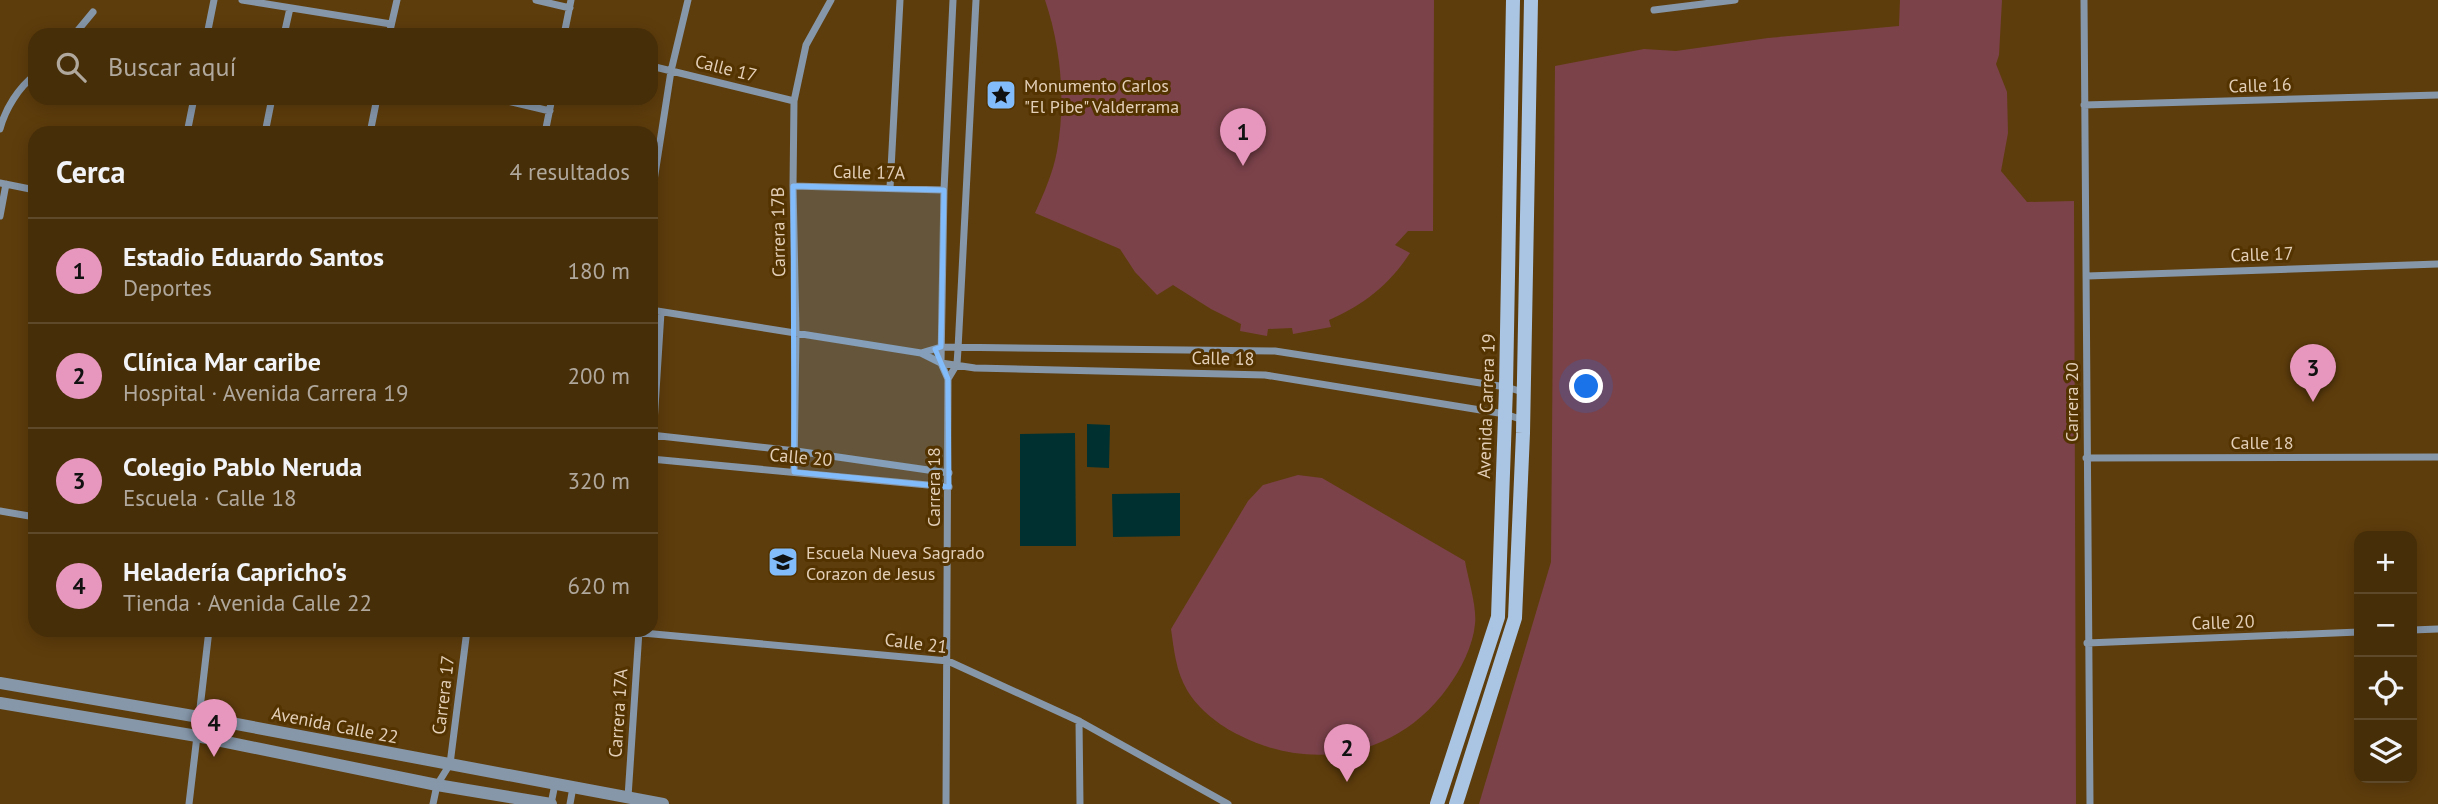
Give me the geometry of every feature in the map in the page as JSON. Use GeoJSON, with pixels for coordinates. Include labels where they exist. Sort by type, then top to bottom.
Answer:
{"type":"FeatureCollection","features":[{"type":"Feature","properties":{"kind":"main road","name":"Avenida Carrera 19"},"geometry":{"type":"LineString","coordinates":[[1437,804],[1498,617],[1506,387],[1513,0]]}},
{"type":"Feature","properties":{"kind":"main road","name":"Avenida Carrera 19"},"geometry":{"type":"LineString","coordinates":[[1456,804],[1516,618],[1524,420],[1531,0]]}},
{"type":"Feature","properties":{"kind":"street"},"geometry":{"type":"LineString","coordinates":[[208,28],[214,0]]}},
{"type":"Feature","properties":{"kind":"street"},"geometry":{"type":"LineString","coordinates":[[242,0],[391,24]]}},
{"type":"Feature","properties":{"kind":"street"},"geometry":{"type":"LineString","coordinates":[[390,28],[397,0]]}},
{"type":"Feature","properties":{"kind":"street"},"geometry":{"type":"LineString","coordinates":[[536,0],[571,4],[566,28]]}},
{"type":"Feature","properties":{"kind":"street"},"geometry":{"type":"LineString","coordinates":[[658,155],[671,71],[688,0]]}},
{"type":"Feature","properties":{"kind":"street","name":"Carrera 17B"},"geometry":{"type":"LineString","coordinates":[[794,471],[794,101],[806,45],[831,0]]}},
{"type":"Feature","properties":{"kind":"street"},"geometry":{"type":"LineString","coordinates":[[890,188],[900,0]]}},
{"type":"Feature","properties":{"kind":"street","name":"Carrera 18"},"geometry":{"type":"LineString","coordinates":[[946,804],[948,379],[941,363],[944,190],[953,0]]}},
{"type":"Feature","properties":{"kind":"street"},"geometry":{"type":"LineString","coordinates":[[948,379],[957,364],[976,0]]}},
{"type":"Feature","properties":{"kind":"street"},"geometry":{"type":"LineString","coordinates":[[1654,10],[1735,0]]}},
{"type":"Feature","properties":{"kind":"street","name":"Carrera 20"},"geometry":{"type":"LineString","coordinates":[[2084,0],[2090,804]]}},
{"type":"Feature","properties":{"kind":"street"},"geometry":{"type":"LineString","coordinates":[[286,28],[290,8]]}},
{"type":"Feature","properties":{"kind":"street"},"geometry":{"type":"LineString","coordinates":[[80,28],[93,12]]}},
{"type":"Feature","properties":{"kind":"street","name":"Calle 17"},"geometry":{"type":"LineString","coordinates":[[658,68],[794,101]]}},
{"type":"Feature","properties":{"kind":"street"},"geometry":{"type":"LineString","coordinates":[[0,129],[2,120],[28,80]]}},
{"type":"Feature","properties":{"kind":"street","name":"Calle 16"},"geometry":{"type":"LineString","coordinates":[[2084,105],[2438,95]]}},
{"type":"Feature","properties":{"kind":"street"},"geometry":{"type":"LineString","coordinates":[[188,126],[193,105]]}},
{"type":"Feature","properties":{"kind":"street"},"geometry":{"type":"LineString","coordinates":[[266,126],[271,105]]}},
{"type":"Feature","properties":{"kind":"street"},"geometry":{"type":"LineString","coordinates":[[371,126],[376,105]]}},
{"type":"Feature","properties":{"kind":"street"},"geometry":{"type":"LineString","coordinates":[[525,105],[550,111]]}},
{"type":"Feature","properties":{"kind":"street"},"geometry":{"type":"LineString","coordinates":[[547,126],[551,105]]}},
{"type":"Feature","properties":{"kind":"street"},"geometry":{"type":"LineString","coordinates":[[0,216],[3,183],[28,188]]}},
{"type":"Feature","properties":{"kind":"street","name":"Calle 17A"},"geometry":{"type":"LineString","coordinates":[[793,186],[944,190]]}},
{"type":"Feature","properties":{"kind":"street","name":"Calle 17"},"geometry":{"type":"LineString","coordinates":[[2087,276],[2438,264]]}},
{"type":"Feature","properties":{"kind":"street","name":"Calle 18"},"geometry":{"type":"LineString","coordinates":[[658,311],[921,353],[941,363],[975,368],[1265,375],[1505,414],[1524,420]]}},
{"type":"Feature","properties":{"kind":"street"},"geometry":{"type":"LineString","coordinates":[[658,358],[661,312]]}},
{"type":"Feature","properties":{"kind":"street","name":"Calle 18"},"geometry":{"type":"LineString","coordinates":[[921,353],[942,347],[1275,351],[1524,392]]}},
{"type":"Feature","properties":{"kind":"street","name":"Calle 20"},"geometry":{"type":"LineString","coordinates":[[658,436],[949,472]]}},
{"type":"Feature","properties":{"kind":"street","name":"Calle 18"},"geometry":{"type":"LineString","coordinates":[[2086,458],[2438,457]]}},
{"type":"Feature","properties":{"kind":"street","name":"Calle 20"},"geometry":{"type":"LineString","coordinates":[[658,460],[949,487]]}},
{"type":"Feature","properties":{"kind":"street"},"geometry":{"type":"LineString","coordinates":[[0,511],[28,516]]}},
{"type":"Feature","properties":{"kind":"street"},"geometry":{"type":"LineString","coordinates":[[2417,630],[2438,629]]}},
{"type":"Feature","properties":{"kind":"street","name":"Calle 20"},"geometry":{"type":"LineString","coordinates":[[2087,643],[2354,632]]}},
{"type":"Feature","properties":{"kind":"street","name":"Calle 21"},"geometry":{"type":"LineString","coordinates":[[658,634],[948,661],[1079,721],[1228,804]]}},
{"type":"Feature","properties":{"kind":"street"},"geometry":{"type":"LineString","coordinates":[[199,717],[208,637]]}},
{"type":"Feature","properties":{"kind":"street","name":"Carrera 17"},"geometry":{"type":"LineString","coordinates":[[450,764],[466,637]]}},
{"type":"Feature","properties":{"kind":"street","name":"Carrera 17A"},"geometry":{"type":"LineString","coordinates":[[628,797],[639,637]]}},
{"type":"Feature","properties":{"kind":"street","name":"Avenida Calle 22"},"geometry":{"type":"LineString","coordinates":[[0,683],[199,717],[663,804]]}},
{"type":"Feature","properties":{"kind":"street"},"geometry":{"type":"LineString","coordinates":[[0,703],[197,736],[437,785],[551,804],[555,784]]}},
{"type":"Feature","properties":{"kind":"street"},"geometry":{"type":"LineString","coordinates":[[1079,721],[1080,804]]}},
{"type":"Feature","properties":{"kind":"street"},"geometry":{"type":"LineString","coordinates":[[189,804],[197,736]]}},
{"type":"Feature","properties":{"kind":"street"},"geometry":{"type":"LineString","coordinates":[[433,804],[437,785],[450,764]]}},
{"type":"Feature","properties":{"kind":"street"},"geometry":{"type":"LineString","coordinates":[[570,804],[573,788]]}},
{"type":"Feature","properties":{"kind":"highlighted area"},"geometry":{"type":"Polygon","coordinates":[[[793,186],[944,190],[941,347],[935,349],[948,379],[949,487],[794,472],[793,186]]]}},
{"type":"Feature","properties":{"kind":"shaded area"},"geometry":{"type":"Polygon","coordinates":[[[1045,0],[1434,0],[1433,231],[1408,231],[1395,245],[1410,253],[1394,275],[1354,307],[1329,320],[1331,327],[1293,334],[1292,328],[1268,329],[1267,336],[1240,331],[1241,324],[1173,285],[1157,295],[1135,272],[1120,249],[1035,213],[1055,159],[1061,113],[1058,56],[1045,0]]]}},
{"type":"Feature","properties":{"kind":"shaded area"},"geometry":{"type":"Polygon","coordinates":[[[1900,0],[2002,0],[1999,55],[1996,64],[2007,92],[2008,133],[2001,171],[2027,202],[2074,201],[2076,804],[1479,804],[1551,562],[1555,66],[1644,49],[1676,51],[1768,38],[1899,26],[1900,0]]]}},
{"type":"Feature","properties":{"kind":"shaded area"},"geometry":{"type":"Polygon","coordinates":[[[1298,475],[1322,478],[1465,561],[1472,592],[1475,617],[1472,641],[1462,665],[1448,687],[1428,710],[1405,729],[1380,743],[1353,751],[1325,755],[1296,753],[1267,747],[1239,735],[1217,722],[1197,704],[1183,683],[1176,660],[1171,629],[1248,501],[1263,485],[1298,475]]]}},
{"type":"Feature","properties":{"kind":"water"},"geometry":{"type":"Polygon","coordinates":[[[1087,424],[1110,425],[1109,468],[1087,467],[1087,424]]]}},
{"type":"Feature","properties":{"kind":"water"},"geometry":{"type":"Polygon","coordinates":[[[1075,433],[1076,546],[1020,546],[1020,434],[1075,433]]]}},
{"type":"Feature","properties":{"kind":"water"},"geometry":{"type":"Polygon","coordinates":[[[1180,493],[1180,536],[1113,537],[1112,494],[1180,493]]]}},
{"type":"Feature","properties":{"kind":"place","name":"Monumento Carlos \"El Pibe\" Valderrama"},"geometry":{"type":"Point","coordinates":[1001,95]}},
{"type":"Feature","properties":{"kind":"place","name":"Estadio Eduardo Santos"},"geometry":{"type":"Point","coordinates":[1243,166]}},
{"type":"Feature","properties":{"kind":"place","name":"Colegio Pablo Neruda"},"geometry":{"type":"Point","coordinates":[2313,402]}},
{"type":"Feature","properties":{"kind":"place","name":"Escuela Nueva Sagrado Corazon de Jesus"},"geometry":{"type":"Point","coordinates":[783,562]}},
{"type":"Feature","properties":{"kind":"place","name":"Heladería Capricho's"},"geometry":{"type":"Point","coordinates":[214,757]}},
{"type":"Feature","properties":{"kind":"place","name":"Clínica Mar caribe"},"geometry":{"type":"Point","coordinates":[1347,782]}}]}
